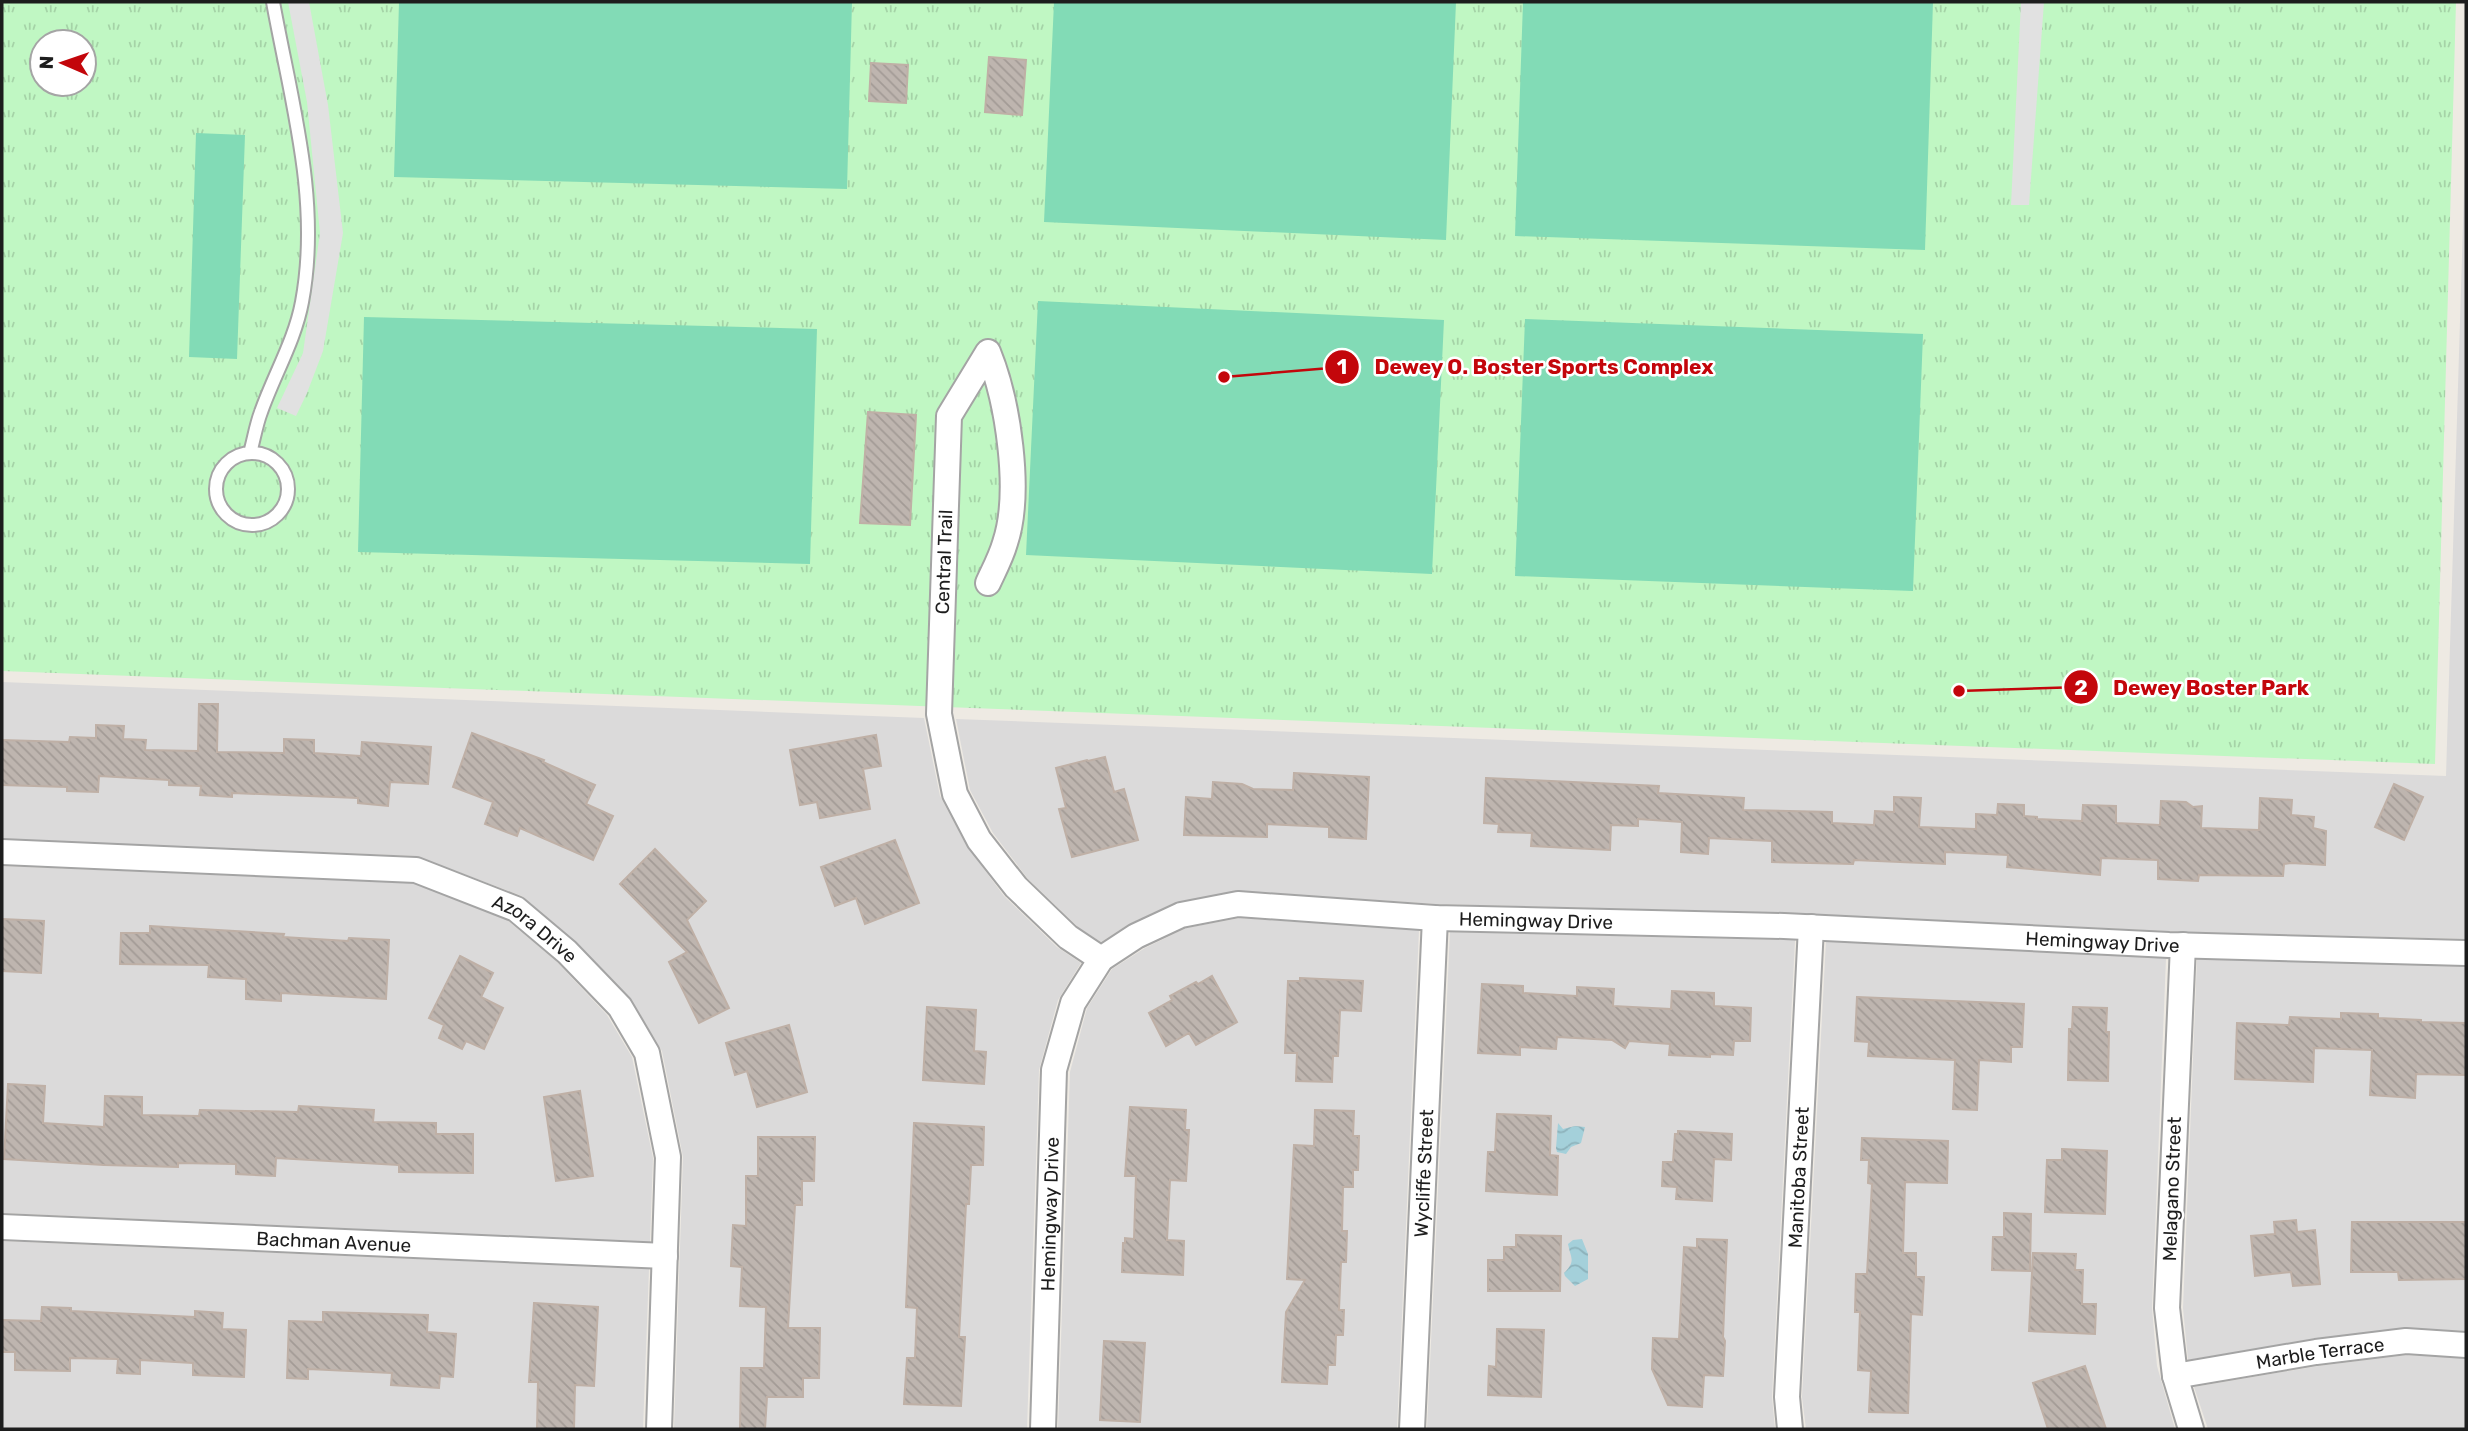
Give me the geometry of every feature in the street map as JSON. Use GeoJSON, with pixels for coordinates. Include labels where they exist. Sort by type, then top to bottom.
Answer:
{"type":"FeatureCollection","features":[{"type":"Feature","properties":{"kind":"street","name":"Central Trail"},"geometry":{"type":"LineString","coordinates":[[988,583],[1006,542],[1013,500],[1011,457],[999,380],[988,352],[949,416],[939,714],[955,794],[979,840],[1016,887],[1068,937],[1101,959]]}},
{"type":"Feature","properties":{"kind":"street","name":"Azora Drive"},"geometry":{"type":"LineString","coordinates":[[2,852],[416,870],[516,909],[567,952],[620,1007],[647,1053],[668,1157],[659,1429]]}},
{"type":"Feature","properties":{"kind":"street","name":"Hemingway Drive"},"geometry":{"type":"LineString","coordinates":[[1043,1429],[1054,1070],[1073,1003],[1101,959],[1136,936],[1181,915],[1238,904],[1435,918],[1811,927],[2183,945],[2466,953]]}},
{"type":"Feature","properties":{"kind":"street","name":"Wycliffe Street"},"geometry":{"type":"LineString","coordinates":[[1412,1429],[1435,918]]}},
{"type":"Feature","properties":{"kind":"street","name":"Manitoba Street"},"geometry":{"type":"LineString","coordinates":[[1790,1429],[1787,1384],[1811,927]]}},
{"type":"Feature","properties":{"kind":"street","name":"Melagano Street"},"geometry":{"type":"LineString","coordinates":[[2183,945],[2167,1308],[2175,1376],[2191,1429]]}},
{"type":"Feature","properties":{"kind":"street","name":"Bachman Avenue"},"geometry":{"type":"LineString","coordinates":[[2,1227],[665,1256]]}},
{"type":"Feature","properties":{"kind":"street","name":"Marble Terrace"},"geometry":{"type":"LineString","coordinates":[[2175,1376],[2316,1352],[2406,1341],[2466,1345]]}},
{"type":"Feature","properties":{"kind":"lane"},"geometry":{"type":"LineString","coordinates":[[250,453],[260,413],[284,357],[302,304],[309,249],[308,199],[302,153],[273,2]]}},
{"type":"Feature","properties":{"kind":"lane"},"geometry":{"type":"LineString","coordinates":[[250,453],[263,454],[280,466],[287,478],[288,492],[284,506],[276,516],[261,524],[251,525],[241,524],[224,513],[216,495],[219,475],[231,459],[250,453]]}},
{"type":"Feature","properties":{"kind":"shaded area"},"geometry":{"type":"Polygon","coordinates":[[[288,2],[309,2],[328,105],[343,233],[323,351],[296,416],[277,408],[303,353],[320,233],[307,102],[288,2]]]}},
{"type":"Feature","properties":{"kind":"shaded area"},"geometry":{"type":"Polygon","coordinates":[[[2021,2],[2044,2],[2029,205],[2011,205],[2021,2]]]}},
{"type":"Feature","properties":{"kind":"shaded area"},"geometry":{"type":"Polygon","coordinates":[[[2466,126],[2466,939],[2183,932],[1796,913],[1436,904],[1239,891],[1174,903],[1129,924],[1101,942],[1079,928],[1028,879],[993,833],[970,790],[956,719],[2446,776],[2466,126]]]}},
{"type":"Feature","properties":{"kind":"shaded area"},"geometry":{"type":"Polygon","coordinates":[[[2,682],[924,718],[940,796],[966,845],[1004,896],[1057,947],[1081,963],[1058,1000],[1039,1070],[1027,1429],[674,1429],[683,1157],[662,1051],[631,999],[577,943],[522,896],[416,856],[2,839],[2,682]]]}},
{"type":"Feature","properties":{"kind":"shaded area"},"geometry":{"type":"Polygon","coordinates":[[[2,866],[413,883],[507,920],[556,961],[607,1015],[632,1057],[653,1158],[650,1242],[2,1213],[2,866]]]}},
{"type":"Feature","properties":{"kind":"shaded area"},"geometry":{"type":"Polygon","coordinates":[[[1240,918],[1419,930],[1397,1429],[1058,1429],[1070,1072],[1087,1008],[1112,969],[1145,948],[1186,928],[1240,918]]]}},
{"type":"Feature","properties":{"kind":"shaded area"},"geometry":{"type":"Polygon","coordinates":[[[1450,932],[1795,940],[1772,1397],[1775,1429],[1427,1429],[1450,932]]]}},
{"type":"Feature","properties":{"kind":"shaded area"},"geometry":{"type":"Polygon","coordinates":[[[1826,941],[2166,958],[2152,1308],[2157,1366],[2175,1429],[1806,1429],[1802,1397],[1826,941]]]}},
{"type":"Feature","properties":{"kind":"shaded area"},"geometry":{"type":"Polygon","coordinates":[[[2197,959],[2466,966],[2466,1331],[2407,1328],[2313,1339],[2188,1360],[2183,1308],[2197,959]]]}},
{"type":"Feature","properties":{"kind":"shaded area"},"geometry":{"type":"Polygon","coordinates":[[[2,1241],[649,1269],[643,1429],[2,1429],[2,1241]]]}},
{"type":"Feature","properties":{"kind":"shaded area"},"geometry":{"type":"Polygon","coordinates":[[[2407,1355],[2466,1358],[2466,1429],[2208,1429],[2194,1387],[2318,1366],[2407,1355]]]}},
{"type":"Feature","properties":{"kind":"green space"},"geometry":{"type":"Polygon","coordinates":[[[2,2],[2456,2],[2435,764],[2,671],[2,2]]]}},
{"type":"Feature","properties":{"kind":"green space"},"geometry":{"type":"Polygon","coordinates":[[[399,2],[852,2],[847,189],[394,177],[399,2]]]}},
{"type":"Feature","properties":{"kind":"green space"},"geometry":{"type":"Polygon","coordinates":[[[1054,2],[1456,2],[1446,240],[1044,222],[1054,2]]]}},
{"type":"Feature","properties":{"kind":"green space"},"geometry":{"type":"Polygon","coordinates":[[[1523,2],[1933,2],[1925,250],[1515,236],[1523,2]]]}},
{"type":"Feature","properties":{"kind":"green space"},"geometry":{"type":"Polygon","coordinates":[[[196,133],[245,135],[237,359],[189,357],[196,133]]]}},
{"type":"Feature","properties":{"kind":"green space"},"geometry":{"type":"Polygon","coordinates":[[[1038,301],[1444,320],[1432,574],[1026,555],[1038,301]]]}},
{"type":"Feature","properties":{"kind":"green space"},"geometry":{"type":"Polygon","coordinates":[[[364,317],[817,329],[810,564],[358,552],[364,317]]]}},
{"type":"Feature","properties":{"kind":"green space"},"geometry":{"type":"Polygon","coordinates":[[[1525,319],[1923,334],[1913,591],[1515,576],[1525,319]]]}},
{"type":"Feature","properties":{"kind":"water"},"geometry":{"type":"Polygon","coordinates":[[[1558,1123],[1563,1129],[1585,1127],[1581,1143],[1571,1147],[1566,1154],[1557,1152],[1558,1123]]]}},
{"type":"Feature","properties":{"kind":"water"},"geometry":{"type":"Polygon","coordinates":[[[1582,1239],[1588,1254],[1588,1279],[1575,1286],[1564,1273],[1571,1263],[1568,1244],[1582,1239]]]}},
{"type":"Feature","properties":{"kind":"building"},"geometry":{"type":"Polygon","coordinates":[[[989,57],[1026,60],[1022,115],[985,112],[989,57]]]}},
{"type":"Feature","properties":{"kind":"building"},"geometry":{"type":"Polygon","coordinates":[[[871,63],[908,65],[906,103],[869,101],[871,63]]]}},
{"type":"Feature","properties":{"kind":"building"},"geometry":{"type":"Polygon","coordinates":[[[868,412],[916,415],[910,525],[860,523],[868,412]]]}},
{"type":"Feature","properties":{"kind":"building"},"geometry":{"type":"Polygon","coordinates":[[[199,704],[218,704],[217,752],[284,753],[284,739],[314,740],[314,753],[361,756],[362,742],[431,747],[428,784],[390,782],[388,806],[358,803],[358,798],[232,793],[232,797],[200,795],[201,786],[169,785],[169,780],[99,776],[98,792],[67,791],[67,787],[2,785],[2,740],[69,742],[70,737],[96,738],[96,725],[124,726],[123,739],[146,740],[145,750],[198,751],[199,704]]]}},
{"type":"Feature","properties":{"kind":"building"},"geometry":{"type":"Polygon","coordinates":[[[472,733],[544,760],[543,762],[595,785],[586,804],[613,816],[593,860],[520,828],[517,836],[485,824],[493,802],[453,787],[472,733]]]}},
{"type":"Feature","properties":{"kind":"building"},"geometry":{"type":"Polygon","coordinates":[[[876,735],[881,766],[863,769],[870,809],[820,818],[817,802],[800,805],[790,750],[876,735]]]}},
{"type":"Feature","properties":{"kind":"building"},"geometry":{"type":"Polygon","coordinates":[[[1105,757],[1114,792],[1124,789],[1138,840],[1072,857],[1059,809],[1066,808],[1056,768],[1105,757]]]}},
{"type":"Feature","properties":{"kind":"building"},"geometry":{"type":"Polygon","coordinates":[[[1294,773],[1369,777],[1366,839],[1329,837],[1329,827],[1267,824],[1267,837],[1184,835],[1186,797],[1212,799],[1213,782],[1242,784],[1253,789],[1293,790],[1294,773]]]}},
{"type":"Feature","properties":{"kind":"building"},"geometry":{"type":"Polygon","coordinates":[[[1486,778],[1659,786],[1658,793],[1744,798],[1743,810],[1832,812],[1832,823],[1874,825],[1875,811],[1894,812],[1894,797],[1921,798],[1919,827],[1976,829],[1976,814],[1997,815],[1998,804],[2024,805],[2024,816],[2037,819],[2082,821],[2083,805],[2116,806],[2116,823],[2160,825],[2161,801],[2202,806],[2201,828],[2259,830],[2260,798],[2292,800],[2291,815],[2314,817],[2313,828],[2326,831],[2325,865],[2291,863],[2284,864],[2283,876],[2199,875],[2198,881],[2158,879],[2158,860],[2101,858],[2100,875],[2007,867],[2008,855],[1945,852],[1945,864],[1854,860],[1853,864],[1772,862],[1772,841],[1709,838],[1708,854],[1681,852],[1682,822],[1638,819],[1638,826],[1611,825],[1610,850],[1531,846],[1532,833],[1498,832],[1499,824],[1484,823],[1486,778]]]}},
{"type":"Feature","properties":{"kind":"building"},"geometry":{"type":"Polygon","coordinates":[[[2394,784],[2423,797],[2404,840],[2375,827],[2394,784]]]}},
{"type":"Feature","properties":{"kind":"building"},"geometry":{"type":"Polygon","coordinates":[[[895,840],[919,903],[865,924],[856,898],[835,906],[821,867],[895,840]]]}},
{"type":"Feature","properties":{"kind":"building"},"geometry":{"type":"Polygon","coordinates":[[[655,849],[706,901],[687,920],[729,1008],[699,1023],[669,962],[687,952],[620,884],[655,849]]]}},
{"type":"Feature","properties":{"kind":"building"},"geometry":{"type":"Polygon","coordinates":[[[2,919],[44,921],[41,973],[2,971],[2,919]]]}},
{"type":"Feature","properties":{"kind":"building"},"geometry":{"type":"Polygon","coordinates":[[[150,926],[284,934],[283,937],[348,941],[349,938],[389,940],[386,999],[281,993],[281,1001],[246,999],[246,979],[208,977],[209,965],[120,964],[121,933],[150,933],[150,926]]]}},
{"type":"Feature","properties":{"kind":"building"},"geometry":{"type":"Polygon","coordinates":[[[460,956],[493,973],[481,997],[503,1008],[484,1049],[466,1041],[462,1049],[439,1038],[444,1025],[429,1018],[460,956]]]}},
{"type":"Feature","properties":{"kind":"building"},"geometry":{"type":"Polygon","coordinates":[[[1212,976],[1237,1022],[1196,1045],[1189,1033],[1166,1046],[1149,1013],[1172,1000],[1170,996],[1212,976]]]}},
{"type":"Feature","properties":{"kind":"building"},"geometry":{"type":"Polygon","coordinates":[[[1300,978],[1363,981],[1361,1011],[1340,1010],[1338,1056],[1333,1056],[1332,1082],[1296,1081],[1297,1053],[1285,1053],[1288,981],[1300,981],[1300,978]]]}},
{"type":"Feature","properties":{"kind":"building"},"geometry":{"type":"Polygon","coordinates":[[[1482,984],[1523,986],[1523,993],[1577,996],[1577,987],[1614,989],[1613,1006],[1671,1009],[1672,991],[1714,993],[1714,1006],[1751,1008],[1750,1041],[1734,1041],[1733,1055],[1710,1054],[1710,1057],[1669,1055],[1670,1044],[1629,1041],[1625,1048],[1612,1040],[1557,1037],[1556,1049],[1520,1047],[1520,1055],[1478,1053],[1482,984]]]}},
{"type":"Feature","properties":{"kind":"building"},"geometry":{"type":"Polygon","coordinates":[[[1857,997],[2024,1004],[2022,1047],[2011,1047],[2011,1062],[1979,1060],[1977,1110],[1953,1109],[1955,1060],[1868,1056],[1869,1042],[1855,1041],[1857,997]]]}},
{"type":"Feature","properties":{"kind":"building"},"geometry":{"type":"Polygon","coordinates":[[[927,1007],[976,1010],[974,1051],[986,1052],[984,1084],[923,1080],[927,1007]]]}},
{"type":"Feature","properties":{"kind":"building"},"geometry":{"type":"Polygon","coordinates":[[[2073,1007],[2107,1008],[2108,1081],[2068,1080],[2069,1029],[2072,1029],[2073,1007]]]}},
{"type":"Feature","properties":{"kind":"building"},"geometry":{"type":"Polygon","coordinates":[[[2341,1013],[2378,1014],[2378,1018],[2421,1022],[2466,1023],[2466,1075],[2416,1074],[2415,1098],[2370,1095],[2372,1050],[2314,1048],[2313,1082],[2235,1079],[2237,1023],[2289,1025],[2290,1017],[2341,1019],[2341,1013]]]}},
{"type":"Feature","properties":{"kind":"building"},"geometry":{"type":"Polygon","coordinates":[[[789,1025],[807,1092],[757,1107],[747,1071],[735,1075],[726,1043],[789,1025]]]}},
{"type":"Feature","properties":{"kind":"building"},"geometry":{"type":"Polygon","coordinates":[[[8,1084],[45,1086],[43,1123],[104,1127],[105,1096],[142,1097],[142,1115],[199,1116],[200,1110],[298,1112],[299,1106],[374,1110],[373,1122],[436,1123],[436,1134],[473,1134],[473,1173],[399,1172],[399,1165],[276,1158],[275,1176],[236,1174],[236,1164],[178,1163],[178,1167],[4,1159],[8,1084]]]}},
{"type":"Feature","properties":{"kind":"building"},"geometry":{"type":"Polygon","coordinates":[[[580,1091],[593,1176],[556,1181],[544,1097],[580,1091]]]}},
{"type":"Feature","properties":{"kind":"building"},"geometry":{"type":"Polygon","coordinates":[[[1130,1107],[1186,1110],[1185,1130],[1189,1130],[1186,1181],[1170,1180],[1167,1240],[1184,1241],[1183,1275],[1122,1272],[1123,1243],[1125,1238],[1134,1239],[1136,1176],[1125,1176],[1130,1107]]]}},
{"type":"Feature","properties":{"kind":"building"},"geometry":{"type":"Polygon","coordinates":[[[1315,1110],[1354,1111],[1353,1136],[1359,1136],[1358,1170],[1353,1170],[1353,1187],[1343,1187],[1342,1231],[1347,1231],[1346,1262],[1341,1262],[1339,1310],[1344,1310],[1343,1335],[1336,1335],[1335,1365],[1328,1365],[1327,1384],[1282,1382],[1286,1312],[1305,1280],[1287,1279],[1294,1145],[1314,1146],[1315,1110]]]}},
{"type":"Feature","properties":{"kind":"building"},"geometry":{"type":"Polygon","coordinates":[[[1497,1114],[1551,1116],[1550,1155],[1558,1156],[1557,1195],[1486,1191],[1488,1152],[1495,1152],[1497,1114]]]}},
{"type":"Feature","properties":{"kind":"building"},"geometry":{"type":"Polygon","coordinates":[[[914,1123],[984,1127],[983,1165],[971,1165],[969,1204],[966,1204],[959,1337],[965,1337],[961,1406],[904,1404],[907,1358],[915,1358],[917,1308],[906,1307],[914,1123]]]}},
{"type":"Feature","properties":{"kind":"building"},"geometry":{"type":"Polygon","coordinates":[[[1678,1131],[1732,1134],[1731,1160],[1714,1159],[1712,1201],[1676,1199],[1677,1187],[1662,1186],[1663,1162],[1673,1162],[1675,1134],[1678,1134],[1678,1131]]]}},
{"type":"Feature","properties":{"kind":"building"},"geometry":{"type":"Polygon","coordinates":[[[758,1137],[815,1137],[814,1181],[802,1181],[802,1205],[795,1205],[788,1328],[820,1328],[819,1378],[803,1378],[803,1397],[767,1397],[765,1429],[740,1429],[741,1368],[764,1368],[766,1307],[740,1306],[742,1267],[731,1266],[733,1225],[746,1226],[746,1176],[758,1176],[758,1137]]]}},
{"type":"Feature","properties":{"kind":"building"},"geometry":{"type":"Polygon","coordinates":[[[1862,1138],[1948,1141],[1947,1183],[1905,1182],[1903,1253],[1916,1253],[1916,1277],[1924,1277],[1922,1315],[1911,1314],[1908,1413],[1869,1412],[1871,1371],[1858,1370],[1860,1312],[1855,1312],[1856,1274],[1867,1274],[1872,1184],[1868,1183],[1869,1160],[1861,1160],[1862,1138]]]}},
{"type":"Feature","properties":{"kind":"building"},"geometry":{"type":"Polygon","coordinates":[[[2062,1149],[2107,1151],[2105,1214],[2045,1212],[2047,1160],[2062,1160],[2062,1149]]]}},
{"type":"Feature","properties":{"kind":"building"},"geometry":{"type":"Polygon","coordinates":[[[2004,1213],[2031,1214],[2030,1271],[1992,1270],[1993,1237],[2004,1237],[2004,1213]]]}},
{"type":"Feature","properties":{"kind":"building"},"geometry":{"type":"Polygon","coordinates":[[[2296,1220],[2297,1232],[2315,1230],[2320,1284],[2293,1286],[2291,1272],[2255,1276],[2251,1236],[2275,1234],[2274,1222],[2296,1220]]]}},
{"type":"Feature","properties":{"kind":"building"},"geometry":{"type":"Polygon","coordinates":[[[2352,1222],[2466,1222],[2466,1279],[2399,1280],[2398,1272],[2351,1272],[2352,1222]]]}},
{"type":"Feature","properties":{"kind":"building"},"geometry":{"type":"Polygon","coordinates":[[[1516,1235],[1561,1236],[1560,1291],[1488,1291],[1488,1260],[1504,1260],[1504,1247],[1516,1247],[1516,1235]]]}},
{"type":"Feature","properties":{"kind":"building"},"geometry":{"type":"Polygon","coordinates":[[[1697,1239],[1727,1240],[1723,1376],[1704,1375],[1702,1407],[1668,1405],[1652,1369],[1653,1338],[1679,1339],[1684,1247],[1697,1248],[1697,1239]]]}},
{"type":"Feature","properties":{"kind":"building"},"geometry":{"type":"Polygon","coordinates":[[[2033,1253],[2076,1254],[2075,1270],[2083,1270],[2082,1304],[2096,1304],[2095,1334],[2029,1331],[2033,1253]]]}},
{"type":"Feature","properties":{"kind":"building"},"geometry":{"type":"Polygon","coordinates":[[[534,1303],[598,1307],[594,1386],[575,1385],[574,1429],[537,1429],[538,1382],[529,1382],[534,1303]]]}},
{"type":"Feature","properties":{"kind":"building"},"geometry":{"type":"Polygon","coordinates":[[[42,1307],[71,1308],[71,1311],[195,1317],[195,1311],[223,1313],[222,1329],[246,1330],[244,1377],[193,1375],[193,1363],[140,1360],[140,1374],[117,1373],[118,1359],[70,1358],[70,1371],[15,1370],[15,1352],[2,1352],[2,1320],[41,1321],[42,1307]]]}},
{"type":"Feature","properties":{"kind":"building"},"geometry":{"type":"Polygon","coordinates":[[[323,1312],[428,1315],[427,1332],[456,1334],[453,1377],[440,1376],[439,1388],[391,1385],[392,1373],[308,1369],[308,1379],[287,1378],[289,1321],[323,1322],[323,1312]]]}},
{"type":"Feature","properties":{"kind":"building"},"geometry":{"type":"Polygon","coordinates":[[[1497,1329],[1544,1330],[1541,1397],[1488,1395],[1489,1366],[1496,1367],[1497,1329]]]}},
{"type":"Feature","properties":{"kind":"building"},"geometry":{"type":"Polygon","coordinates":[[[1104,1341],[1145,1343],[1140,1422],[1100,1420],[1104,1341]]]}},
{"type":"Feature","properties":{"kind":"building"},"geometry":{"type":"Polygon","coordinates":[[[2085,1366],[2106,1429],[2048,1429],[2033,1383],[2085,1366]]]}},
{"type":"Feature","properties":{"kind":"place","name":"Dewey O. Boster Sports Complex"},"geometry":{"type":"Point","coordinates":[1224,377]}},
{"type":"Feature","properties":{"kind":"place","name":"Dewey Boster Park"},"geometry":{"type":"Point","coordinates":[1959,691]}}]}
